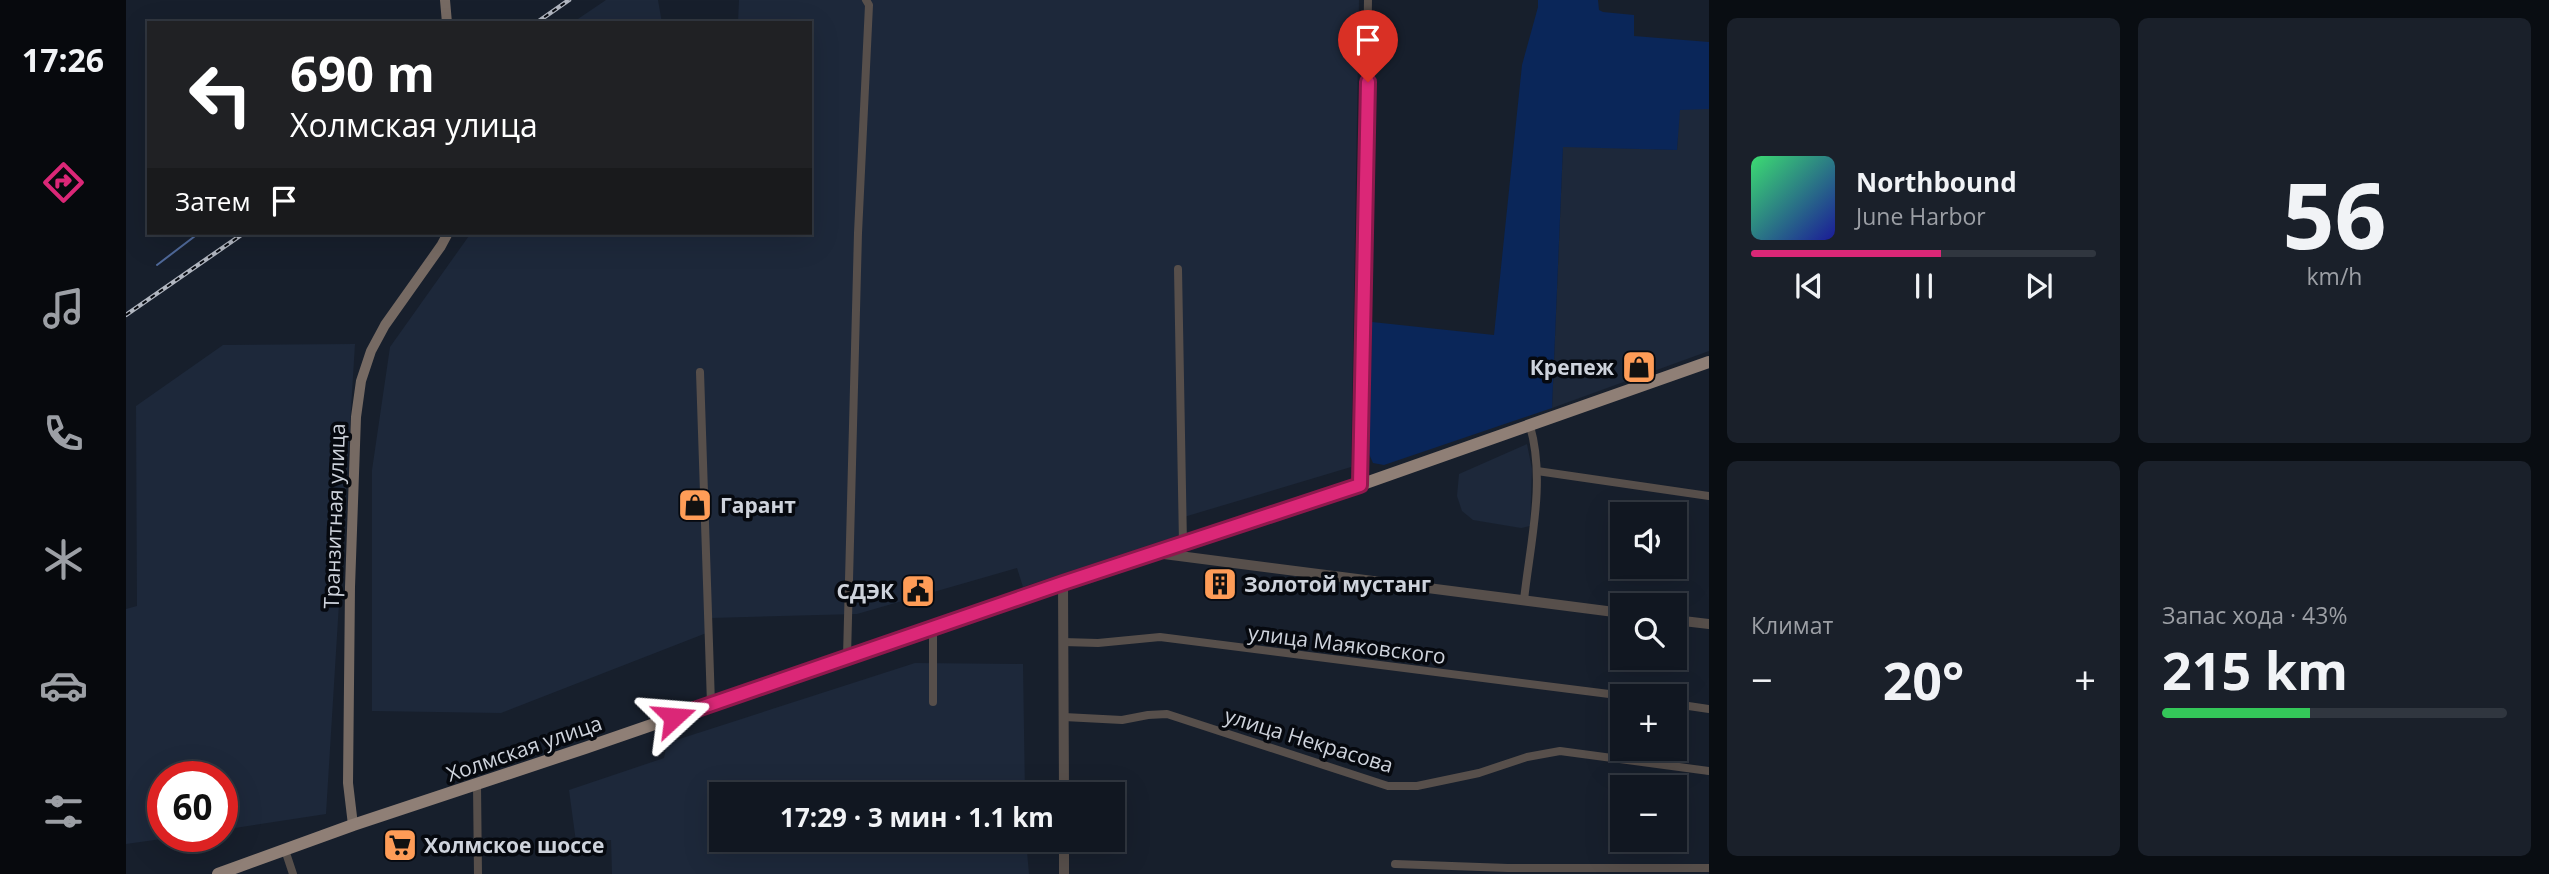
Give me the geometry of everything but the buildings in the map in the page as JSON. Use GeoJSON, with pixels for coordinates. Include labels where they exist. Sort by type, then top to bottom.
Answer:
{"type":"FeatureCollection","features":[{"type":"Feature","properties":{"kind":"main road"},"geometry":{"type":"LineString","coordinates":[[445,0],[447,21]]}},
{"type":"Feature","properties":{"kind":"main road","name":"Транзитная улица"},"geometry":{"type":"LineString","coordinates":[[353,825],[348,783],[350,587],[356,417],[361,381],[371,351],[385,325],[447,235]]}},
{"type":"Feature","properties":{"kind":"main road","name":"Холмская улица"},"geometry":{"type":"LineString","coordinates":[[218,874],[353,825],[477,785],[1063,583],[1360,485],[1709,362]]}},
{"type":"Feature","properties":{"kind":"street"},"geometry":{"type":"LineString","coordinates":[[847,657],[858,233],[869,5],[866,0]]}},
{"type":"Feature","properties":{"kind":"street"},"geometry":{"type":"LineString","coordinates":[[1360,485],[1368,0]]}},
{"type":"Feature","properties":{"kind":"street"},"geometry":{"type":"LineString","coordinates":[[1178,269],[1183,544]]}},
{"type":"Feature","properties":{"kind":"street"},"geometry":{"type":"LineString","coordinates":[[700,372],[711,704]]}},
{"type":"Feature","properties":{"kind":"street"},"geometry":{"type":"LineString","coordinates":[[1524,600],[1537,471],[1530,426]]}},
{"type":"Feature","properties":{"kind":"street"},"geometry":{"type":"LineString","coordinates":[[1537,471],[1709,496]]}},
{"type":"Feature","properties":{"kind":"street"},"geometry":{"type":"LineString","coordinates":[[1155,553],[1610,611]]}},
{"type":"Feature","properties":{"kind":"street"},"geometry":{"type":"LineString","coordinates":[[1063,583],[1064,782]]}},
{"type":"Feature","properties":{"kind":"street"},"geometry":{"type":"LineString","coordinates":[[1687,621],[1709,624]]}},
{"type":"Feature","properties":{"kind":"street"},"geometry":{"type":"LineString","coordinates":[[933,628],[933,702]]}},
{"type":"Feature","properties":{"kind":"street","name":"улица Маяковского"},"geometry":{"type":"LineString","coordinates":[[1063,642],[1098,643],[1160,637],[1610,694]]}},
{"type":"Feature","properties":{"kind":"street"},"geometry":{"type":"LineString","coordinates":[[1687,706],[1709,709]]}},
{"type":"Feature","properties":{"kind":"street","name":"улица Некрасова"},"geometry":{"type":"LineString","coordinates":[[1064,717],[1122,720],[1167,714],[1388,786],[1417,786],[1479,773],[1527,757],[1560,751],[1709,771]]}},
{"type":"Feature","properties":{"kind":"street"},"geometry":{"type":"LineString","coordinates":[[477,785],[478,874]]}},
{"type":"Feature","properties":{"kind":"street"},"geometry":{"type":"LineString","coordinates":[[285,850],[293,874]]}},
{"type":"Feature","properties":{"kind":"street"},"geometry":{"type":"LineString","coordinates":[[1064,852],[1064,874]]}},
{"type":"Feature","properties":{"kind":"street"},"geometry":{"type":"LineString","coordinates":[[1395,864],[1641,871],[1709,868]]}},
{"type":"Feature","properties":{"kind":"shaded area"},"geometry":{"type":"Polygon","coordinates":[[[606,0],[658,0],[662,21],[575,21],[606,0]]]}},
{"type":"Feature","properties":{"kind":"shaded area"},"geometry":{"type":"Polygon","coordinates":[[[739,0],[1359,0],[1351,467],[1184,517],[1183,534],[1023,587],[1017,568],[857,614],[711,618],[709,632],[501,713],[372,711],[372,470],[390,347],[470,235],[812,235],[812,21],[738,21],[739,0]]]}},
{"type":"Feature","properties":{"kind":"shaded area"},"geometry":{"type":"Polygon","coordinates":[[[1538,0],[1598,0],[1599,10],[1603,12],[1634,15],[1634,36],[1709,42],[1709,109],[1680,110],[1677,150],[1563,147],[1552,408],[1384,465],[1373,463],[1369,454],[1372,322],[1494,335],[1522,65],[1538,0]]]}},
{"type":"Feature","properties":{"kind":"shaded area"},"geometry":{"type":"Polygon","coordinates":[[[1679,109],[1709,109],[1709,351],[1552,408],[1563,146],[1677,150],[1679,109]]]}},
{"type":"Feature","properties":{"kind":"shaded area"},"geometry":{"type":"Polygon","coordinates":[[[355,344],[326,814],[238,828],[238,761],[147,761],[147,841],[126,844],[126,609],[137,606],[136,406],[223,345],[355,344]]]}},
{"type":"Feature","properties":{"kind":"shaded area"},"geometry":{"type":"Polygon","coordinates":[[[1527,444],[1532,469],[1530,526],[1521,528],[1473,520],[1462,511],[1457,496],[1459,474],[1527,444]]]}},
{"type":"Feature","properties":{"kind":"shaded area"},"geometry":{"type":"Polygon","coordinates":[[[915,663],[1023,664],[1025,782],[709,782],[709,852],[1027,852],[1029,874],[612,874],[611,840],[576,842],[569,790],[664,758],[667,743],[915,663]]]}},
{"type":"Feature","properties":{"kind":"waterway"},"geometry":{"type":"LineString","coordinates":[[157,265],[196,235]]}},
{"type":"Feature","properties":{"kind":"railway"},"geometry":{"type":"LineString","coordinates":[[539,21],[569,0]]}},
{"type":"Feature","properties":{"kind":"railway"},"geometry":{"type":"LineString","coordinates":[[126,315],[241,235]]}},
{"type":"Feature","properties":{"kind":"place","name":"Крепеж"},"geometry":{"type":"Point","coordinates":[1639,367]}},
{"type":"Feature","properties":{"kind":"place","name":"Гарант"},"geometry":{"type":"Point","coordinates":[695,505]}},
{"type":"Feature","properties":{"kind":"place","name":"Золотой мустанг"},"geometry":{"type":"Point","coordinates":[1220,584]}},
{"type":"Feature","properties":{"kind":"place","name":"СДЭК"},"geometry":{"type":"Point","coordinates":[918,591]}},
{"type":"Feature","properties":{"kind":"place","name":"Холмское шоссе"},"geometry":{"type":"Point","coordinates":[400,845]}},
{"type":"Feature","properties":{"kind":"route"},"geometry":{"type":"LineString","coordinates":[[674,717],[1063,583],[1360,485],[1368,82]]}}]}
